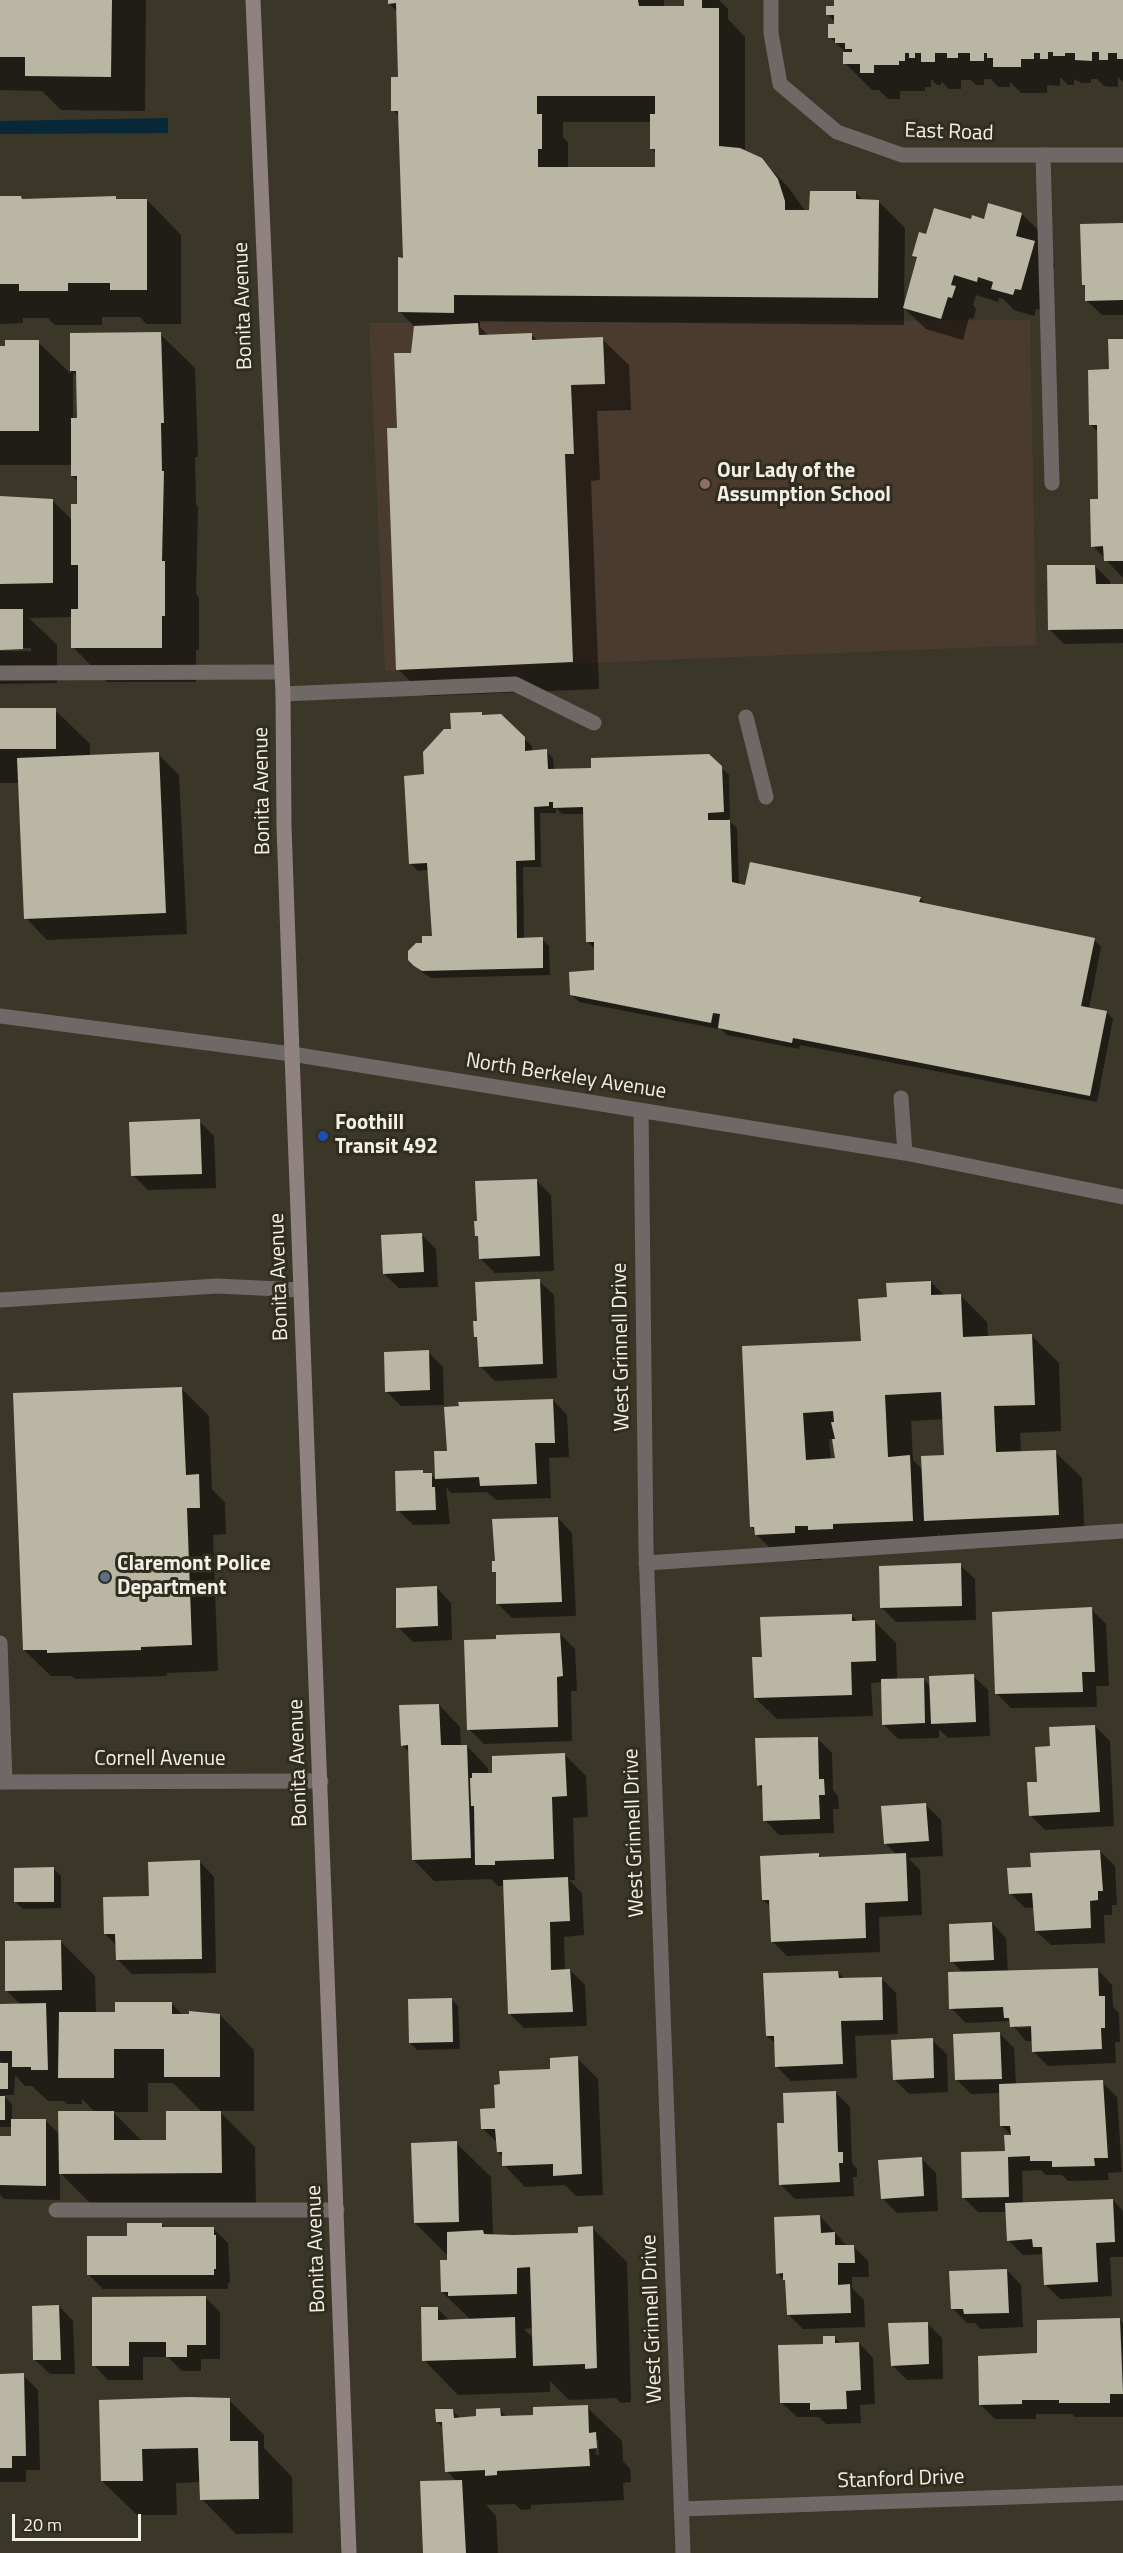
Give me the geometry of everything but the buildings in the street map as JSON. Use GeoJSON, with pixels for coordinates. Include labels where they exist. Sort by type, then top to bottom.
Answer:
{"type":"FeatureCollection","features":[{"type":"Feature","properties":{"kind":"main road","name":"Bonita Avenue"},"geometry":{"type":"LineString","coordinates":[[253,0],[280,672],[283,694],[284,826],[292,1054],[350,2553]]}},
{"type":"Feature","properties":{"kind":"street","name":"East Road"},"geometry":{"type":"LineString","coordinates":[[771,0],[771,33],[780,84],[837,132],[902,155],[1123,155]]}},
{"type":"Feature","properties":{"kind":"street"},"geometry":{"type":"LineString","coordinates":[[1043,155],[1052,483]]}},
{"type":"Feature","properties":{"kind":"street"},"geometry":{"type":"LineString","coordinates":[[0,674],[280,672]]}},
{"type":"Feature","properties":{"kind":"street"},"geometry":{"type":"LineString","coordinates":[[283,694],[515,684],[594,723]]}},
{"type":"Feature","properties":{"kind":"street"},"geometry":{"type":"LineString","coordinates":[[746,717],[766,797]]}},
{"type":"Feature","properties":{"kind":"street","name":"North Berkeley Avenue"},"geometry":{"type":"LineString","coordinates":[[0,1016],[292,1054],[905,1153],[1123,1197]]}},
{"type":"Feature","properties":{"kind":"street"},"geometry":{"type":"LineString","coordinates":[[901,1098],[905,1153]]}},
{"type":"Feature","properties":{"kind":"street","name":"West Grinnell Drive"},"geometry":{"type":"LineString","coordinates":[[641,1111],[646,1563],[683,2553]]}},
{"type":"Feature","properties":{"kind":"street"},"geometry":{"type":"LineString","coordinates":[[0,1300],[218,1286],[301,1290]]}},
{"type":"Feature","properties":{"kind":"street"},"geometry":{"type":"LineString","coordinates":[[646,1563],[1123,1531]]}},
{"type":"Feature","properties":{"kind":"street"},"geometry":{"type":"LineString","coordinates":[[0,1643],[3,1782]]}},
{"type":"Feature","properties":{"kind":"street","name":"Cornell Avenue"},"geometry":{"type":"LineString","coordinates":[[3,1782],[321,1781]]}},
{"type":"Feature","properties":{"kind":"street"},"geometry":{"type":"LineString","coordinates":[[56,2210],[337,2210]]}},
{"type":"Feature","properties":{"kind":"street","name":"Stanford Drive"},"geometry":{"type":"LineString","coordinates":[[681,2509],[1123,2493]]}},
{"type":"Feature","properties":{"kind":"shaded area","name":"Our Lady of the Assumption School"},"geometry":{"type":"Polygon","coordinates":[[[1030,320],[1036,645],[385,671],[369,323],[1030,320]]]}},
{"type":"Feature","properties":{"kind":"water"},"geometry":{"type":"Polygon","coordinates":[[[168,118],[168,133],[0,134],[0,121],[168,118]]]}},
{"type":"Feature","properties":{"kind":"place","name":"Our Lady of the Assumption School"},"geometry":{"type":"Point","coordinates":[705,484]}},
{"type":"Feature","properties":{"kind":"place","name":"Foothill Transit 492"},"geometry":{"type":"Point","coordinates":[323,1136]}},
{"type":"Feature","properties":{"kind":"place","name":"Claremont Police Department"},"geometry":{"type":"Point","coordinates":[105,1577]}}]}
